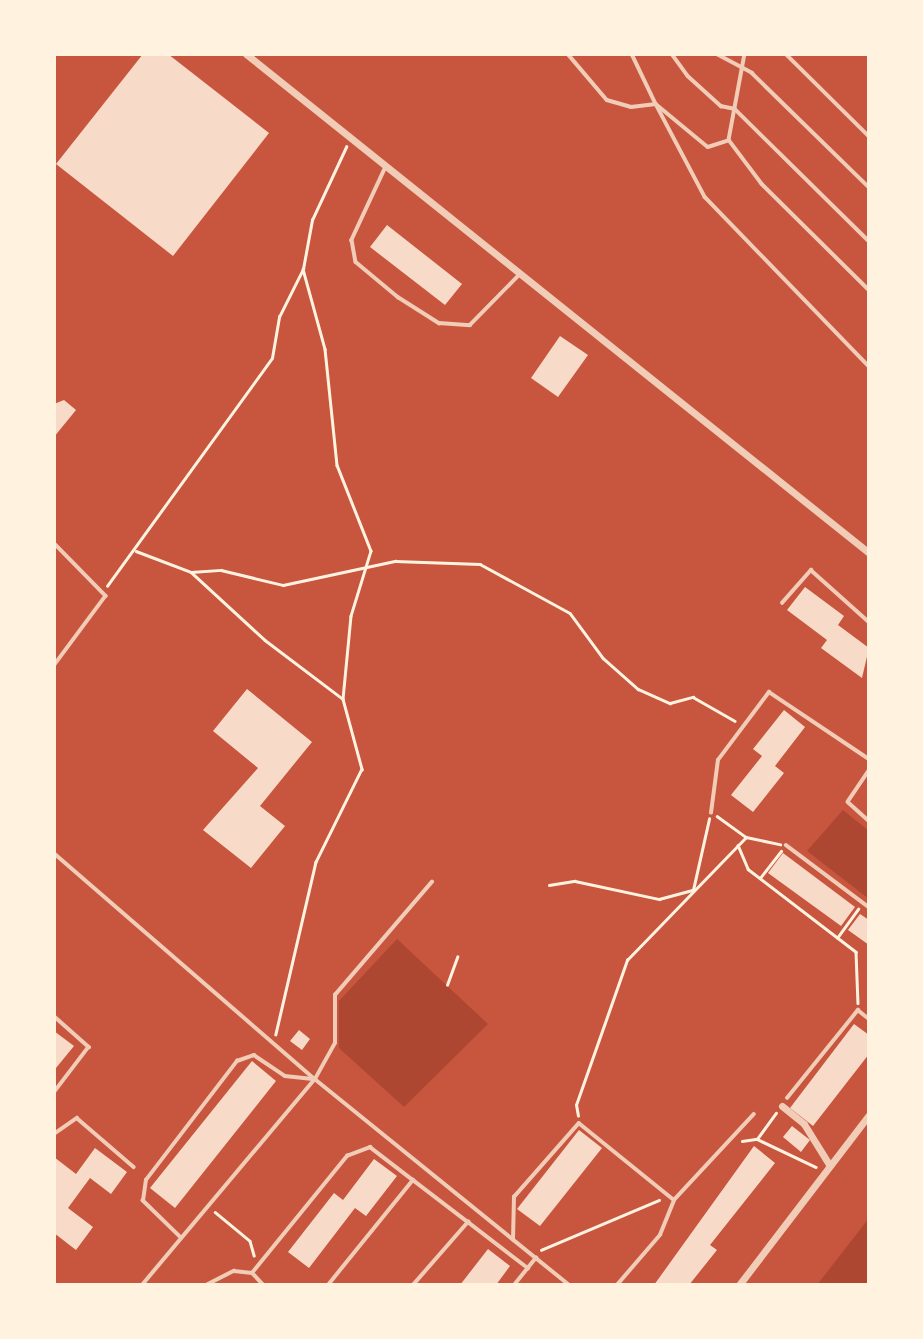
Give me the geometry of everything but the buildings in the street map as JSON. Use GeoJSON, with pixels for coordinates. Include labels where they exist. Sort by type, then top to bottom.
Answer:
{"type":"FeatureCollection","features":[{"type":"Feature","properties":{"kind":"street"},"geometry":{"type":"LineString","coordinates":[[246,54],[869,553]]}},
{"type":"Feature","properties":{"kind":"street"},"geometry":{"type":"LineString","coordinates":[[782,1105],[804,1125],[828,1169]]}},
{"type":"Feature","properties":{"kind":"street"},"geometry":{"type":"LineString","coordinates":[[739,1285],[869,1115]]}},
{"type":"Feature","properties":{"kind":"lane"},"geometry":{"type":"LineString","coordinates":[[568,54],[607,100],[631,107],[656,104],[708,147],[729,140]]}},
{"type":"Feature","properties":{"kind":"lane"},"geometry":{"type":"LineString","coordinates":[[632,54],[705,197],[869,366]]}},
{"type":"Feature","properties":{"kind":"lane"},"geometry":{"type":"LineString","coordinates":[[672,54],[722,106],[735,108],[869,241]]}},
{"type":"Feature","properties":{"kind":"lane"},"geometry":{"type":"LineString","coordinates":[[717,54],[742,69],[869,187]]}},
{"type":"Feature","properties":{"kind":"lane"},"geometry":{"type":"LineString","coordinates":[[745,54],[729,140],[762,184],[869,290]]}},
{"type":"Feature","properties":{"kind":"lane"},"geometry":{"type":"LineString","coordinates":[[786,54],[869,136]]}},
{"type":"Feature","properties":{"kind":"lane"},"geometry":{"type":"LineString","coordinates":[[386,167],[352,240],[356,262],[398,297],[439,323],[470,325],[520,274]]}},
{"type":"Feature","properties":{"kind":"lane"},"geometry":{"type":"LineString","coordinates":[[54,543],[105,589],[102,607],[54,666]]}},
{"type":"Feature","properties":{"kind":"lane"},"geometry":{"type":"LineString","coordinates":[[782,603],[811,570],[869,622]]}},
{"type":"Feature","properties":{"kind":"lane"},"geometry":{"type":"LineString","coordinates":[[711,813],[718,760],[769,692],[869,760]]}},
{"type":"Feature","properties":{"kind":"lane"},"geometry":{"type":"LineString","coordinates":[[869,771],[848,802],[869,821]]}},
{"type":"Feature","properties":{"kind":"lane"},"geometry":{"type":"LineString","coordinates":[[786,845],[869,907]]}},
{"type":"Feature","properties":{"kind":"lane"},"geometry":{"type":"LineString","coordinates":[[54,853],[315,1079],[569,1285]]}},
{"type":"Feature","properties":{"kind":"lane"},"geometry":{"type":"LineString","coordinates":[[142,1285],[315,1079],[335,1043],[335,995],[432,882]]}},
{"type":"Feature","properties":{"kind":"lane"},"geometry":{"type":"LineString","coordinates":[[787,1098],[858,1010],[869,1018]]}},
{"type":"Feature","properties":{"kind":"lane"},"geometry":{"type":"LineString","coordinates":[[54,1016],[89,1047],[54,1093]]}},
{"type":"Feature","properties":{"kind":"lane"},"geometry":{"type":"LineString","coordinates":[[180,1237],[143,1201],[146,1180],[237,1061],[254,1055],[285,1076],[315,1079]]}},
{"type":"Feature","properties":{"kind":"lane"},"geometry":{"type":"LineString","coordinates":[[617,1285],[660,1234],[674,1200],[732,1142],[754,1114]]}},
{"type":"Feature","properties":{"kind":"lane"},"geometry":{"type":"LineString","coordinates":[[54,1135],[77,1118],[134,1167]]}},
{"type":"Feature","properties":{"kind":"lane"},"geometry":{"type":"LineString","coordinates":[[513,1240],[514,1198],[579,1123],[674,1200]]}},
{"type":"Feature","properties":{"kind":"lane"},"geometry":{"type":"LineString","coordinates":[[251,1273],[347,1156],[370,1147],[528,1268]]}},
{"type":"Feature","properties":{"kind":"lane"},"geometry":{"type":"LineString","coordinates":[[328,1285],[413,1180]]}},
{"type":"Feature","properties":{"kind":"lane"},"geometry":{"type":"LineString","coordinates":[[413,1285],[468,1222]]}},
{"type":"Feature","properties":{"kind":"lane"},"geometry":{"type":"LineString","coordinates":[[514,1285],[536,1258]]}},
{"type":"Feature","properties":{"kind":"lane"},"geometry":{"type":"LineString","coordinates":[[206,1285],[234,1271],[251,1273],[263,1285]]}},
{"type":"Feature","properties":{"kind":"path"},"geometry":{"type":"LineString","coordinates":[[105,589],[136,551],[272,358],[279,317],[303,269],[312,220],[350,138]]}},
{"type":"Feature","properties":{"kind":"path"},"geometry":{"type":"LineString","coordinates":[[274,1044],[316,862],[362,769],[343,699],[351,616],[371,551],[337,465],[326,349],[303,269]]}},
{"type":"Feature","properties":{"kind":"path"},"geometry":{"type":"LineString","coordinates":[[136,551],[191,572],[265,640],[343,699]]}},
{"type":"Feature","properties":{"kind":"path"},"geometry":{"type":"LineString","coordinates":[[191,572],[221,570],[283,585],[395,561],[480,564],[570,612],[603,658],[638,689],[670,703],[693,697],[743,726]]}},
{"type":"Feature","properties":{"kind":"path"},"geometry":{"type":"LineString","coordinates":[[693,890],[711,813],[746,837],[786,845],[760,878]]}},
{"type":"Feature","properties":{"kind":"path"},"geometry":{"type":"LineString","coordinates":[[576,1105],[627,961],[746,837]]}},
{"type":"Feature","properties":{"kind":"path"},"geometry":{"type":"LineString","coordinates":[[738,844],[748,869],[856,952],[858,1010]]}},
{"type":"Feature","properties":{"kind":"path"},"geometry":{"type":"LineString","coordinates":[[549,885],[575,881],[659,899],[693,890]]}},
{"type":"Feature","properties":{"kind":"path"},"geometry":{"type":"LineString","coordinates":[[837,937],[863,903]]}},
{"type":"Feature","properties":{"kind":"path"},"geometry":{"type":"LineString","coordinates":[[447,985],[457,957]]}},
{"type":"Feature","properties":{"kind":"path"},"geometry":{"type":"LineString","coordinates":[[757,1139],[782,1105]]}},
{"type":"Feature","properties":{"kind":"path"},"geometry":{"type":"LineString","coordinates":[[732,1142],[757,1139],[828,1169]]}},
{"type":"Feature","properties":{"kind":"path"},"geometry":{"type":"LineString","coordinates":[[531,1254],[650,1199],[674,1200]]}},
{"type":"Feature","properties":{"kind":"path"},"geometry":{"type":"LineString","coordinates":[[210,1207],[250,1241],[257,1265]]}},
{"type":"Feature","properties":{"kind":"shaded area"},"geometry":{"type":"Polygon","coordinates":[[[843,810],[869,831],[869,899],[807,851],[843,810]]]}},
{"type":"Feature","properties":{"kind":"shaded area"},"geometry":{"type":"Polygon","coordinates":[[[397,939],[488,1024],[404,1107],[339,1048],[339,1001],[397,939]]]}},
{"type":"Feature","properties":{"kind":"shaded area"},"geometry":{"type":"Polygon","coordinates":[[[869,1218],[869,1285],[817,1285],[869,1218]]]}}]}
